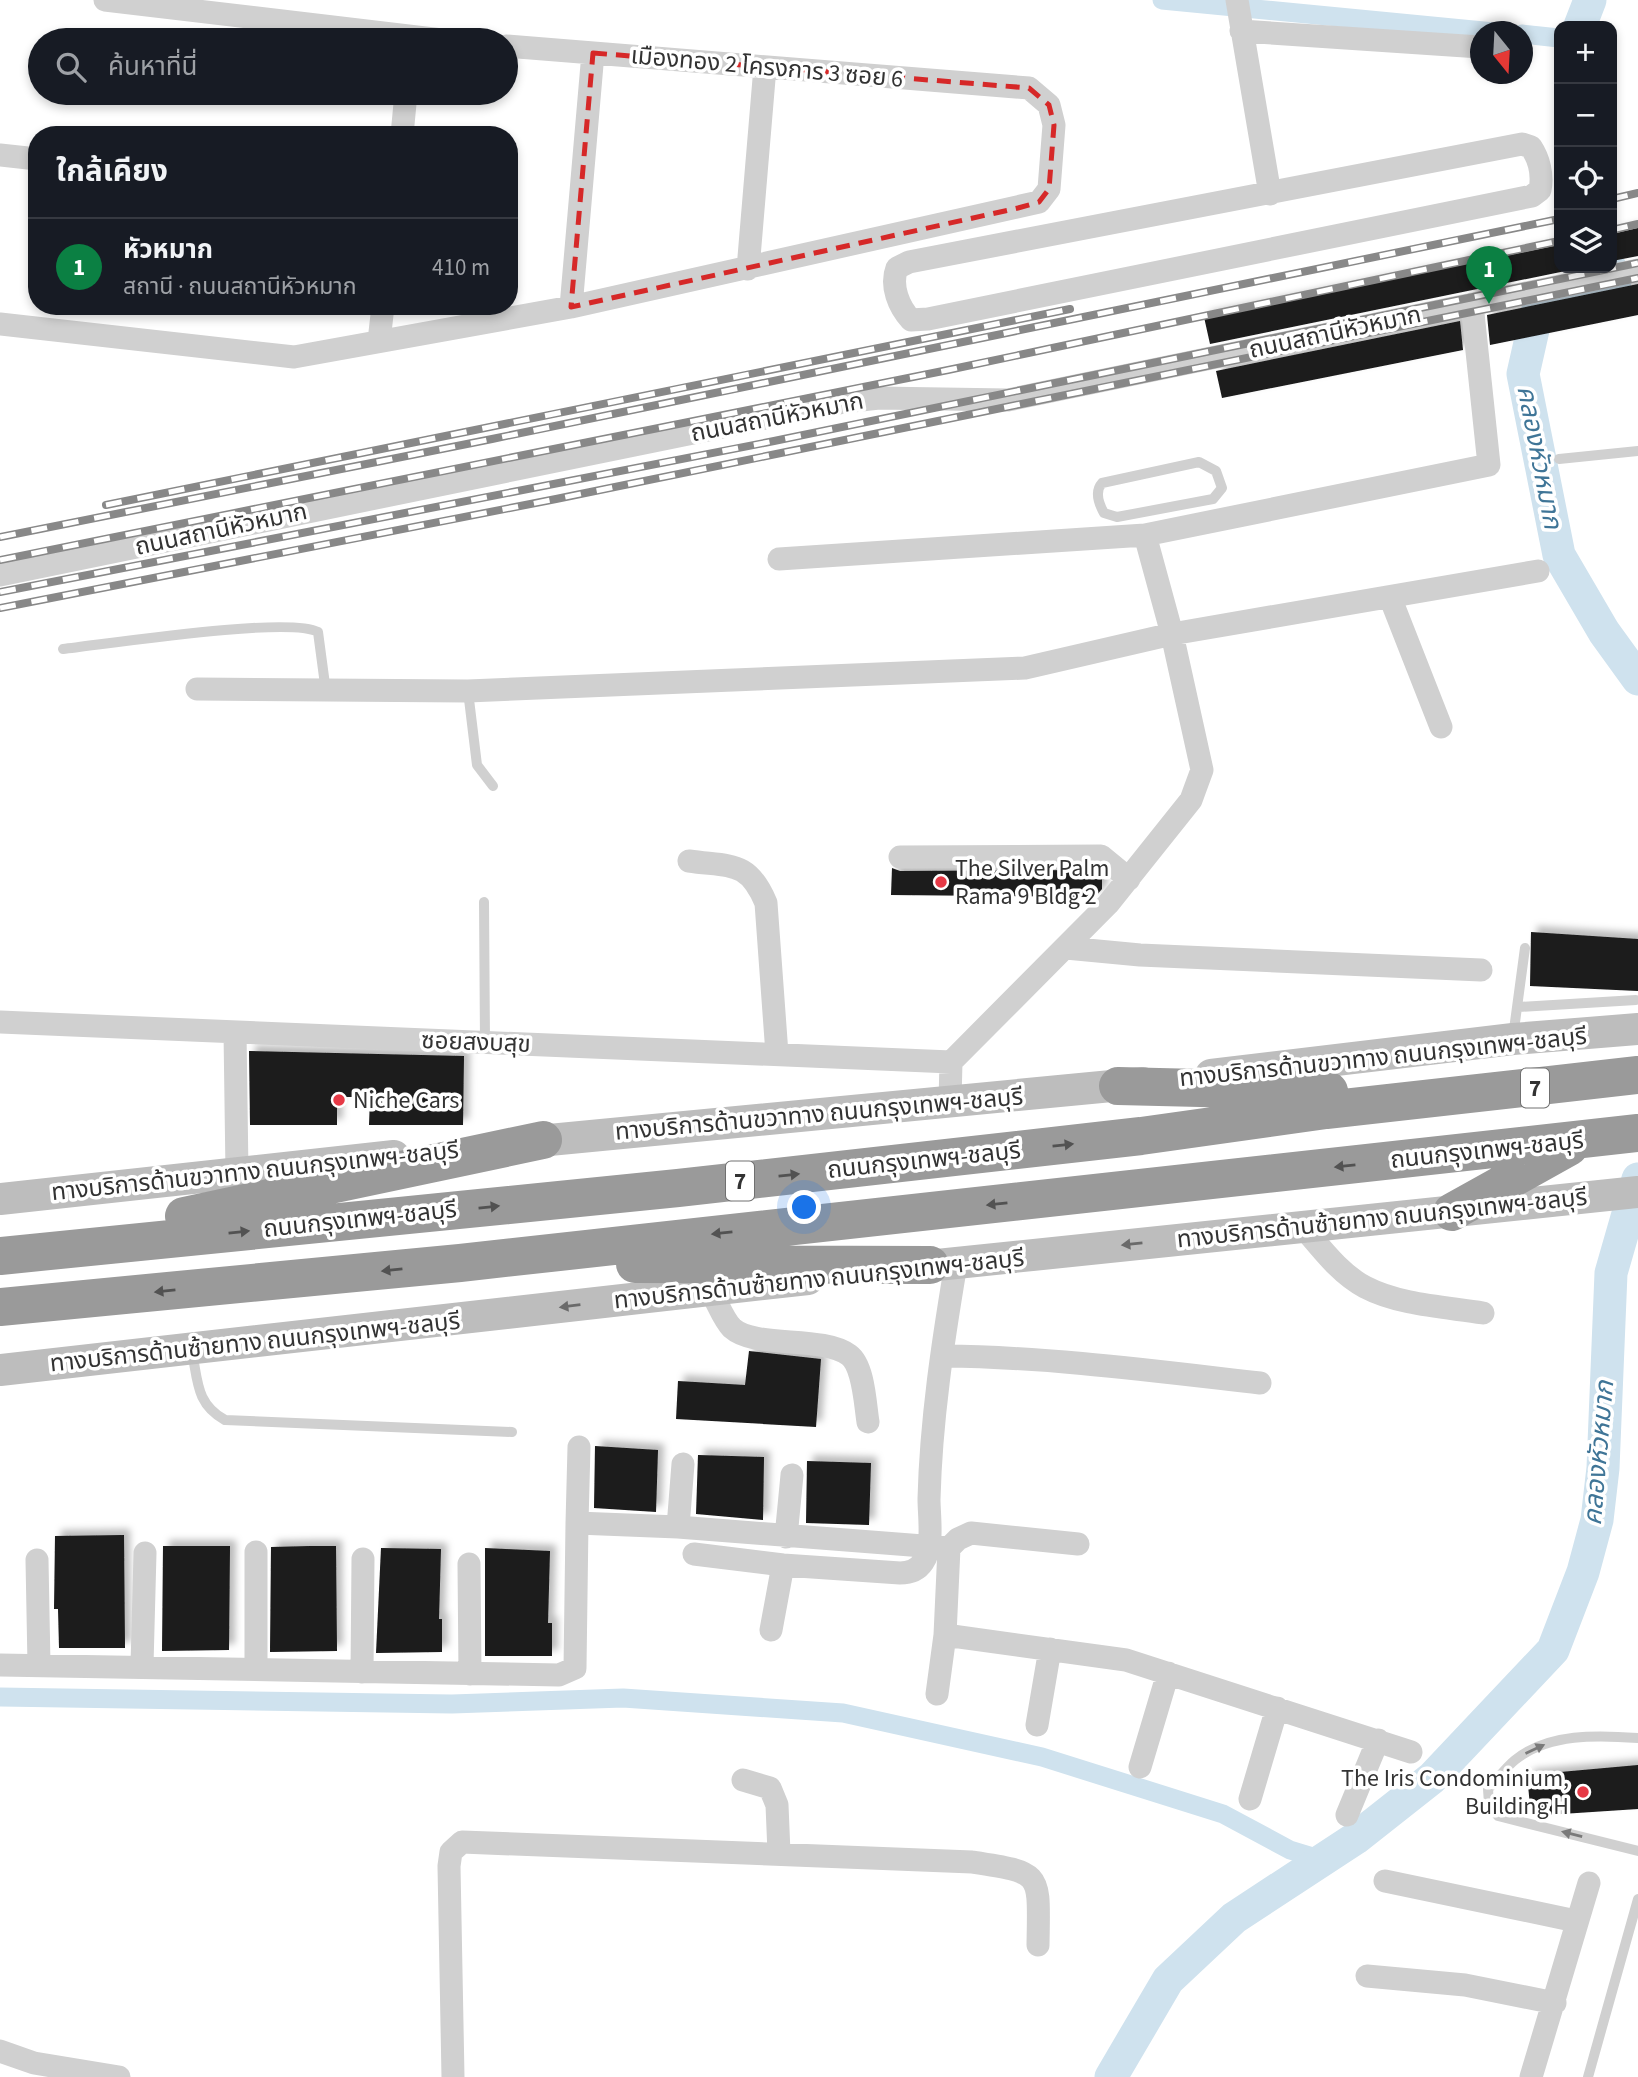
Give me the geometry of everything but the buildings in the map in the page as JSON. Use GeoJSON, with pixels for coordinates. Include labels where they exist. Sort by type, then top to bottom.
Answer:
{"type":"FeatureCollection","features":[{"type":"Feature","properties":{"kind":"highway","name":"ถนนกรุงเทพฯ-ชลบุรี"},"geometry":{"type":"LineString","coordinates":[[0,1255],[678,1188],[1141,1136],[1326,1110],[1638,1075]]}},
{"type":"Feature","properties":{"kind":"highway"},"geometry":{"type":"LineString","coordinates":[[1118,1086],[1478,1095]]}},
{"type":"Feature","properties":{"kind":"highway","name":"ถนนกรุงเทพฯ-ชลบุรี"},"geometry":{"type":"LineString","coordinates":[[0,1307],[460,1263],[1638,1133]]}},
{"type":"Feature","properties":{"kind":"highway"},"geometry":{"type":"LineString","coordinates":[[1452,1212],[1583,1139]]}},
{"type":"Feature","properties":{"kind":"highway"},"geometry":{"type":"LineString","coordinates":[[0,1255],[543,1140]]}},
{"type":"Feature","properties":{"kind":"highway"},"geometry":{"type":"LineString","coordinates":[[460,1263],[943,1264]]}},
{"type":"Feature","properties":{"kind":"main road","name":"ทางบริการด้านขวาทาง ถนนกรุงเทพฯ-ชลบุรี"},"geometry":{"type":"LineString","coordinates":[[0,1199],[543,1140],[1118,1086],[1513,1039],[1628,1021]]}},
{"type":"Feature","properties":{"kind":"main road","name":"ทางบริการด้านซ้ายทาง ถนนกรุงเทพฯ-ชลบุรี"},"geometry":{"type":"LineString","coordinates":[[0,1370],[943,1264],[1638,1192]]}},
{"type":"Feature","properties":{"kind":"street"},"geometry":{"type":"LineString","coordinates":[[105,0],[325,28]]}},
{"type":"Feature","properties":{"kind":"street"},"geometry":{"type":"LineString","coordinates":[[1270,194],[1239,17],[1470,46]]}},
{"type":"Feature","properties":{"kind":"street","name":"เมืองทอง 2 โครงการ 3 ซอย 6"},"geometry":{"type":"LineString","coordinates":[[518,47],[1029,88],[1049,105],[1054,125],[1049,189],[1039,202],[748,269]]}},
{"type":"Feature","properties":{"kind":"street"},"geometry":{"type":"LineString","coordinates":[[571,306],[593,54]]}},
{"type":"Feature","properties":{"kind":"street"},"geometry":{"type":"LineString","coordinates":[[0,324],[294,357],[571,306],[748,269],[765,67]]}},
{"type":"Feature","properties":{"kind":"street"},"geometry":{"type":"LineString","coordinates":[[403,126],[405,105]]}},
{"type":"Feature","properties":{"kind":"street"},"geometry":{"type":"LineString","coordinates":[[1522,144],[1531,147],[1536,155],[1542,180],[1540,190],[1532,196],[928,319],[911,320],[901,309],[893,278],[897,268],[909,262],[1270,194],[1522,144]]}},
{"type":"Feature","properties":{"kind":"street"},"geometry":{"type":"LineString","coordinates":[[0,155],[28,158]]}},
{"type":"Feature","properties":{"kind":"street","name":"ถนนสถานีหัวหมาก"},"geometry":{"type":"LineString","coordinates":[[0,575],[855,400],[1007,400],[1638,270]]}},
{"type":"Feature","properties":{"kind":"street"},"geometry":{"type":"LineString","coordinates":[[779,559],[1145,535],[1489,465],[1472,304]]}},
{"type":"Feature","properties":{"kind":"street"},"geometry":{"type":"LineString","coordinates":[[379,341],[382,315]]}},
{"type":"Feature","properties":{"kind":"street"},"geometry":{"type":"LineString","coordinates":[[950,1101],[951,1062],[1066,947],[1129,879],[1191,800],[1202,770],[1172,634],[1145,535]]}},
{"type":"Feature","properties":{"kind":"street"},"geometry":{"type":"LineString","coordinates":[[197,689],[468,691],[1025,668],[1172,634],[1538,571]]}},
{"type":"Feature","properties":{"kind":"street"},"geometry":{"type":"LineString","coordinates":[[1390,597],[1441,727]]}},
{"type":"Feature","properties":{"kind":"street"},"geometry":{"type":"LineString","coordinates":[[900,857],[1101,856],[1129,879]]}},
{"type":"Feature","properties":{"kind":"street"},"geometry":{"type":"LineString","coordinates":[[689,861],[742,869],[757,883],[766,903],[777,1054]]}},
{"type":"Feature","properties":{"kind":"street"},"geometry":{"type":"LineString","coordinates":[[1066,947],[1140,955],[1481,970]]}},
{"type":"Feature","properties":{"kind":"street","name":"ซอยสงบสุข"},"geometry":{"type":"LineString","coordinates":[[0,1022],[951,1062]]}},
{"type":"Feature","properties":{"kind":"street"},"geometry":{"type":"LineString","coordinates":[[236,1032],[237,1173]]}},
{"type":"Feature","properties":{"kind":"street"},"geometry":{"type":"LineString","coordinates":[[1302,1226],[1341,1270],[1366,1287],[1395,1298],[1483,1313]]}},
{"type":"Feature","properties":{"kind":"street"},"geometry":{"type":"LineString","coordinates":[[937,1694],[945,1635],[930,1462],[944,1356],[943,1264]]}},
{"type":"Feature","properties":{"kind":"street"},"geometry":{"type":"LineString","coordinates":[[710,1290],[732,1328],[745,1335],[828,1347],[849,1355],[858,1368],[868,1422]]}},
{"type":"Feature","properties":{"kind":"street"},"geometry":{"type":"LineString","coordinates":[[944,1356],[1090,1364],[1260,1383]]}},
{"type":"Feature","properties":{"kind":"street"},"geometry":{"type":"LineString","coordinates":[[0,1665],[142,1665],[559,1675],[575,1668],[579,1447]]}},
{"type":"Feature","properties":{"kind":"street"},"geometry":{"type":"LineString","coordinates":[[678,1527],[682,1464]]}},
{"type":"Feature","properties":{"kind":"street"},"geometry":{"type":"LineString","coordinates":[[786,1537],[792,1475]]}},
{"type":"Feature","properties":{"kind":"street"},"geometry":{"type":"LineString","coordinates":[[577,1522],[939,1547]]}},
{"type":"Feature","properties":{"kind":"street"},"geometry":{"type":"LineString","coordinates":[[695,1554],[783,1565],[912,1573],[939,1547],[971,1533],[1078,1544]]}},
{"type":"Feature","properties":{"kind":"street"},"geometry":{"type":"LineString","coordinates":[[256,1552],[256,1669]]}},
{"type":"Feature","properties":{"kind":"street"},"geometry":{"type":"LineString","coordinates":[[142,1665],[145,1553]]}},
{"type":"Feature","properties":{"kind":"street"},"geometry":{"type":"LineString","coordinates":[[362,1672],[363,1559]]}},
{"type":"Feature","properties":{"kind":"street"},"geometry":{"type":"LineString","coordinates":[[37,1560],[39,1665]]}},
{"type":"Feature","properties":{"kind":"street"},"geometry":{"type":"LineString","coordinates":[[469,1564],[470,1674]]}},
{"type":"Feature","properties":{"kind":"street"},"geometry":{"type":"LineString","coordinates":[[771,1630],[783,1565]]}},
{"type":"Feature","properties":{"kind":"street"},"geometry":{"type":"LineString","coordinates":[[945,1635],[1126,1660],[1411,1752]]}},
{"type":"Feature","properties":{"kind":"street"},"geometry":{"type":"LineString","coordinates":[[1037,1725],[1050,1649]]}},
{"type":"Feature","properties":{"kind":"street"},"geometry":{"type":"LineString","coordinates":[[1140,1767],[1168,1673]]}},
{"type":"Feature","properties":{"kind":"street"},"geometry":{"type":"LineString","coordinates":[[1250,1799],[1277,1708]]}},
{"type":"Feature","properties":{"kind":"street"},"geometry":{"type":"LineString","coordinates":[[1347,1815],[1378,1740]]}},
{"type":"Feature","properties":{"kind":"street"},"geometry":{"type":"LineString","coordinates":[[743,1780],[770,1788],[776,1797],[779,1853]]}},
{"type":"Feature","properties":{"kind":"street"},"geometry":{"type":"LineString","coordinates":[[453,2077],[449,1866],[451,1852],[462,1842],[972,1862],[1027,1872],[1037,1887],[1038,1945]]}},
{"type":"Feature","properties":{"kind":"street"},"geometry":{"type":"LineString","coordinates":[[1385,1881],[1576,1921]]}},
{"type":"Feature","properties":{"kind":"street"},"geometry":{"type":"LineString","coordinates":[[1531,2077],[1589,1883]]}},
{"type":"Feature","properties":{"kind":"street"},"geometry":{"type":"LineString","coordinates":[[1367,1976],[1465,1985],[1555,2003]]}},
{"type":"Feature","properties":{"kind":"street"},"geometry":{"type":"LineString","coordinates":[[0,2051],[34,2063],[120,2077]]}},
{"type":"Feature","properties":{"kind":"lane"},"geometry":{"type":"LineString","coordinates":[[1559,459],[1638,451]]}},
{"type":"Feature","properties":{"kind":"lane"},"geometry":{"type":"LineString","coordinates":[[1209,524],[1216,518],[1213,499],[1222,488],[1216,471],[1199,462],[1102,483],[1097,494],[1104,513],[1110,517],[1213,499]]}},
{"type":"Feature","properties":{"kind":"lane"},"geometry":{"type":"LineString","coordinates":[[63,649],[260,628],[308,627],[318,632],[322,645],[326,692]]}},
{"type":"Feature","properties":{"kind":"lane"},"geometry":{"type":"LineString","coordinates":[[468,691],[477,765],[493,786]]}},
{"type":"Feature","properties":{"kind":"lane"},"geometry":{"type":"LineString","coordinates":[[484,902],[485,1043]]}},
{"type":"Feature","properties":{"kind":"lane"},"geometry":{"type":"LineString","coordinates":[[1513,1039],[1525,948]]}},
{"type":"Feature","properties":{"kind":"lane"},"geometry":{"type":"LineString","coordinates":[[1519,1007],[1628,1021]]}},
{"type":"Feature","properties":{"kind":"lane"},"geometry":{"type":"LineString","coordinates":[[191,1349],[201,1398],[210,1411],[225,1420],[512,1432]]}},
{"type":"Feature","properties":{"kind":"lane"},"geometry":{"type":"LineString","coordinates":[[1638,1738],[1571,1738],[1536,1746],[1514,1760],[1488,1789],[1489,1804],[1498,1816],[1638,1851]]}},
{"type":"Feature","properties":{"kind":"lane"},"geometry":{"type":"LineString","coordinates":[[1588,2077],[1638,1899]]}},
{"type":"Feature","properties":{"kind":"highlighted area"},"geometry":{"type":"Polygon","coordinates":[[[593,53],[1029,88],[1049,105],[1054,125],[1049,189],[1039,202],[1018,208],[571,307],[593,53]]]}},
{"type":"Feature","properties":{"kind":"waterway"},"geometry":{"type":"LineString","coordinates":[[1162,0],[1470,30]]}},
{"type":"Feature","properties":{"kind":"waterway","name":"คลองหัวหมาก"},"geometry":{"type":"LineString","coordinates":[[1582,21],[1590,0]]}},
{"type":"Feature","properties":{"kind":"waterway"},"geometry":{"type":"LineString","coordinates":[[1533,35],[1554,37]]}},
{"type":"Feature","properties":{"kind":"waterway","name":"คลองหัวหมาก"},"geometry":{"type":"LineString","coordinates":[[1612,273],[1615,281],[1537,312],[1523,374],[1559,555],[1604,632],[1638,679]]}},
{"type":"Feature","properties":{"kind":"waterway","name":"คลองหัวหมาก"},"geometry":{"type":"LineString","coordinates":[[1111,2077],[1168,1980],[1234,1918],[1356,1838],[1432,1778],[1553,1650],[1583,1572],[1597,1520],[1603,1468],[1611,1273],[1638,1179]]}},
{"type":"Feature","properties":{"kind":"waterway"},"geometry":{"type":"LineString","coordinates":[[0,1697],[452,1704],[623,1698],[843,1713],[1042,1757],[1223,1814],[1290,1850],[1323,1860]]}},
{"type":"Feature","properties":{"kind":"railway"},"geometry":{"type":"LineString","coordinates":[[1617,198],[1638,193]]}},
{"type":"Feature","properties":{"kind":"railway"},"geometry":{"type":"LineString","coordinates":[[0,537],[492,439],[1554,220]]}},
{"type":"Feature","properties":{"kind":"railway"},"geometry":{"type":"LineString","coordinates":[[1617,229],[1638,224]]}},
{"type":"Feature","properties":{"kind":"railway"},"geometry":{"type":"LineString","coordinates":[[0,560],[948,370],[1554,242]]}},
{"type":"Feature","properties":{"kind":"railway"},"geometry":{"type":"LineString","coordinates":[[0,592],[774,441],[1638,263]]}},
{"type":"Feature","properties":{"kind":"railway"},"geometry":{"type":"LineString","coordinates":[[0,608],[556,499],[1638,278]]}},
{"type":"Feature","properties":{"kind":"railway"},"geometry":{"type":"LineString","coordinates":[[106,505],[1070,309]]}},
{"type":"Feature","properties":{"kind":"place","name":"หัวหมาก"},"geometry":{"type":"Point","coordinates":[1489,304]}},
{"type":"Feature","properties":{"kind":"place","name":"The Silver Palm Rama 9 Bldg 2"},"geometry":{"type":"Point","coordinates":[941,882]}},
{"type":"Feature","properties":{"kind":"place","name":"Niche Cars"},"geometry":{"type":"Point","coordinates":[339,1100]}},
{"type":"Feature","properties":{"kind":"place","name":"The Iris Condominium, Building H"},"geometry":{"type":"Point","coordinates":[1583,1792]}}]}
